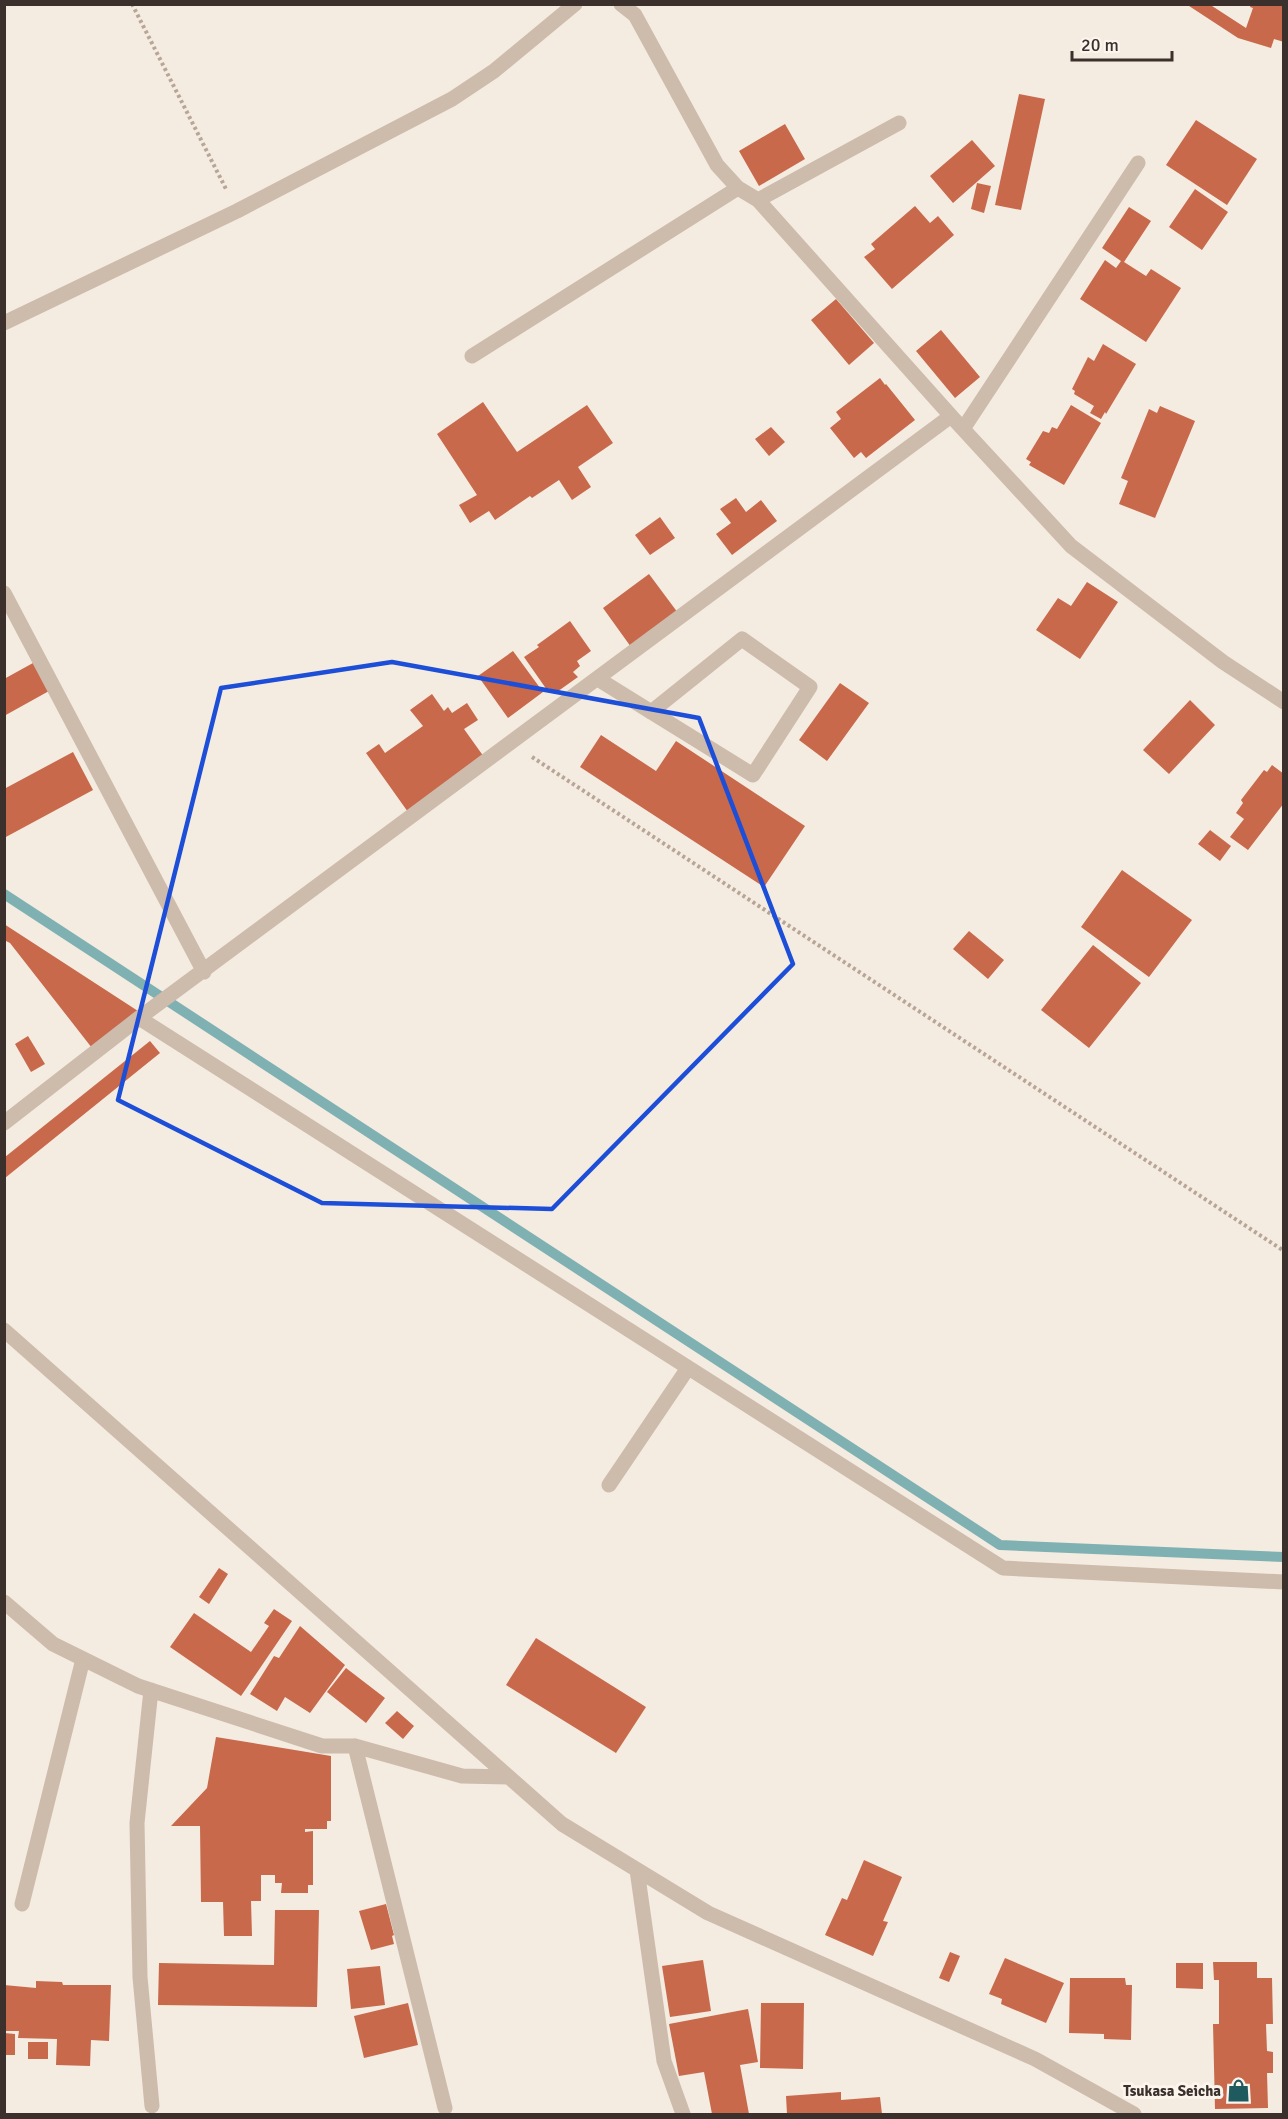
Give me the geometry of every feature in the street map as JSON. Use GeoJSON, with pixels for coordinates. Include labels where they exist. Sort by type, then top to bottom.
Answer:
{"type":"FeatureCollection","features":[{"type":"Feature","properties":{"kind":"street"},"geometry":{"type":"LineString","coordinates":[[4,323],[237,211],[452,99],[495,71],[575,4]]}},
{"type":"Feature","properties":{"kind":"street"},"geometry":{"type":"LineString","coordinates":[[621,4],[634,15],[717,165],[738,188],[758,200],[1071,546],[1223,662],[1284,702]]}},
{"type":"Feature","properties":{"kind":"street"},"geometry":{"type":"LineString","coordinates":[[758,200],[899,123]]}},
{"type":"Feature","properties":{"kind":"street"},"geometry":{"type":"LineString","coordinates":[[963,429],[1138,163]]}},
{"type":"Feature","properties":{"kind":"street"},"geometry":{"type":"LineString","coordinates":[[472,356],[738,188]]}},
{"type":"Feature","properties":{"kind":"street"},"geometry":{"type":"LineString","coordinates":[[4,1123],[139,1018],[951,416]]}},
{"type":"Feature","properties":{"kind":"street"},"geometry":{"type":"LineString","coordinates":[[4,593],[204,972]]}},
{"type":"Feature","properties":{"kind":"street"},"geometry":{"type":"LineString","coordinates":[[598,679],[651,712],[753,775],[810,687],[742,639],[651,712]]}},
{"type":"Feature","properties":{"kind":"street"},"geometry":{"type":"LineString","coordinates":[[139,1018],[1003,1568],[1284,1582]]}},
{"type":"Feature","properties":{"kind":"street"},"geometry":{"type":"LineString","coordinates":[[4,1330],[562,1824],[708,1913],[1035,2059],[1134,2115]]}},
{"type":"Feature","properties":{"kind":"street"},"geometry":{"type":"LineString","coordinates":[[609,1485],[688,1368]]}},
{"type":"Feature","properties":{"kind":"street"},"geometry":{"type":"LineString","coordinates":[[4,1602],[53,1644],[138,1686],[322,1746],[355,1746],[462,1776],[508,1777]]}},
{"type":"Feature","properties":{"kind":"street"},"geometry":{"type":"LineString","coordinates":[[22,1904],[83,1659]]}},
{"type":"Feature","properties":{"kind":"street"},"geometry":{"type":"LineString","coordinates":[[151,1690],[137,1823],[140,1977],[152,2106]]}},
{"type":"Feature","properties":{"kind":"street"},"geometry":{"type":"LineString","coordinates":[[355,1746],[445,2108]]}},
{"type":"Feature","properties":{"kind":"street"},"geometry":{"type":"LineString","coordinates":[[637,1870],[663,2061],[683,2115]]}},
{"type":"Feature","properties":{"kind":"path"},"geometry":{"type":"LineString","coordinates":[[132,4],[237,211]]}},
{"type":"Feature","properties":{"kind":"path"},"geometry":{"type":"LineString","coordinates":[[511,743],[1284,1251]]}},
{"type":"Feature","properties":{"kind":"highlighted area"},"geometry":{"type":"Polygon","coordinates":[[[392,662],[699,718],[793,964],[552,1209],[322,1203],[118,1100],[221,688],[392,662]]]}},
{"type":"Feature","properties":{"kind":"building"},"geometry":{"type":"Polygon","coordinates":[[[1186,4],[1209,4],[1246,28],[1253,8],[1250,7],[1251,4],[1284,4],[1284,42],[1274,39],[1271,48],[1238,38],[1186,4]]]}},
{"type":"Feature","properties":{"kind":"building"},"geometry":{"type":"Polygon","coordinates":[[[1019,94],[1045,99],[1021,210],[995,205],[1019,94]]]}},
{"type":"Feature","properties":{"kind":"building"},"geometry":{"type":"Polygon","coordinates":[[[1196,120],[1257,159],[1227,205],[1166,165],[1196,120]]]}},
{"type":"Feature","properties":{"kind":"building"},"geometry":{"type":"Polygon","coordinates":[[[785,124],[805,159],[759,186],[739,151],[785,124]]]}},
{"type":"Feature","properties":{"kind":"building"},"geometry":{"type":"Polygon","coordinates":[[[972,140],[995,166],[953,203],[930,176],[972,140]]]}},
{"type":"Feature","properties":{"kind":"building"},"geometry":{"type":"Polygon","coordinates":[[[977,183],[991,186],[984,213],[971,209],[977,183]]]}},
{"type":"Feature","properties":{"kind":"building"},"geometry":{"type":"Polygon","coordinates":[[[1195,189],[1228,212],[1202,250],[1169,227],[1195,189]]]}},
{"type":"Feature","properties":{"kind":"building"},"geometry":{"type":"Polygon","coordinates":[[[915,206],[930,223],[938,216],[954,235],[892,289],[864,257],[875,249],[871,244],[915,206]]]}},
{"type":"Feature","properties":{"kind":"building"},"geometry":{"type":"Polygon","coordinates":[[[1129,207],[1151,221],[1124,262],[1146,276],[1151,269],[1181,288],[1146,342],[1080,299],[1105,260],[1116,268],[1121,261],[1102,248],[1129,207]]]}},
{"type":"Feature","properties":{"kind":"building"},"geometry":{"type":"Polygon","coordinates":[[[836,299],[874,343],[849,365],[811,320],[836,299]]]}},
{"type":"Feature","properties":{"kind":"building"},"geometry":{"type":"Polygon","coordinates":[[[941,330],[980,377],[955,398],[916,351],[941,330]]]}},
{"type":"Feature","properties":{"kind":"building"},"geometry":{"type":"Polygon","coordinates":[[[1103,344],[1136,364],[1101,419],[1090,413],[1094,406],[1074,394],[1075,391],[1072,389],[1088,357],[1094,361],[1103,344]]]}},
{"type":"Feature","properties":{"kind":"building"},"geometry":{"type":"Polygon","coordinates":[[[880,378],[915,420],[866,458],[861,452],[854,458],[830,428],[841,419],[836,412],[880,378]]]}},
{"type":"Feature","properties":{"kind":"building"},"geometry":{"type":"Polygon","coordinates":[[[483,402],[517,452],[587,405],[613,443],[578,467],[591,487],[572,500],[559,480],[532,498],[530,496],[495,520],[489,511],[470,523],[459,505],[477,495],[437,434],[483,402]]]}},
{"type":"Feature","properties":{"kind":"building"},"geometry":{"type":"Polygon","coordinates":[[[1071,405],[1101,423],[1064,485],[1029,465],[1031,462],[1026,459],[1043,431],[1049,433],[1052,427],[1057,429],[1071,405]]]}},
{"type":"Feature","properties":{"kind":"building"},"geometry":{"type":"Polygon","coordinates":[[[1160,406],[1195,421],[1155,518],[1119,504],[1128,481],[1121,478],[1149,409],[1157,413],[1160,406]]]}},
{"type":"Feature","properties":{"kind":"building"},"geometry":{"type":"Polygon","coordinates":[[[771,427],[785,442],[769,456],[755,439],[771,427]]]}},
{"type":"Feature","properties":{"kind":"building"},"geometry":{"type":"Polygon","coordinates":[[[736,498],[746,512],[761,500],[777,521],[732,555],[716,534],[731,523],[720,509],[736,498]]]}},
{"type":"Feature","properties":{"kind":"building"},"geometry":{"type":"Polygon","coordinates":[[[660,517],[675,538],[650,555],[635,535],[660,517]]]}},
{"type":"Feature","properties":{"kind":"building"},"geometry":{"type":"Polygon","coordinates":[[[649,574],[678,613],[631,647],[603,608],[649,574]]]}},
{"type":"Feature","properties":{"kind":"building"},"geometry":{"type":"Polygon","coordinates":[[[1087,582],[1118,602],[1080,659],[1036,630],[1058,598],[1071,606],[1087,582]]]}},
{"type":"Feature","properties":{"kind":"building"},"geometry":{"type":"Polygon","coordinates":[[[570,621],[591,651],[577,661],[580,666],[573,672],[578,677],[554,694],[549,688],[547,690],[524,657],[570,621]]]}},
{"type":"Feature","properties":{"kind":"building"},"geometry":{"type":"Polygon","coordinates":[[[513,651],[543,692],[508,718],[478,676],[513,651]]]}},
{"type":"Feature","properties":{"kind":"building"},"geometry":{"type":"Polygon","coordinates":[[[33,663],[49,691],[4,716],[4,679],[33,663]]]}},
{"type":"Feature","properties":{"kind":"building"},"geometry":{"type":"Polygon","coordinates":[[[840,683],[869,703],[827,761],[799,740],[840,683]]]}},
{"type":"Feature","properties":{"kind":"building"},"geometry":{"type":"Polygon","coordinates":[[[432,694],[444,711],[448,707],[452,713],[467,703],[478,720],[464,729],[484,757],[408,812],[366,753],[379,744],[385,753],[423,726],[410,710],[432,694]]]}},
{"type":"Feature","properties":{"kind":"building"},"geometry":{"type":"Polygon","coordinates":[[[1190,700],[1215,725],[1169,774],[1143,750],[1190,700]]]}},
{"type":"Feature","properties":{"kind":"building"},"geometry":{"type":"Polygon","coordinates":[[[601,735],[656,771],[676,741],[805,826],[764,887],[580,767],[601,735]]]}},
{"type":"Feature","properties":{"kind":"building"},"geometry":{"type":"Polygon","coordinates":[[[73,752],[93,790],[4,838],[4,789],[73,752]]]}},
{"type":"Feature","properties":{"kind":"building"},"geometry":{"type":"Polygon","coordinates":[[[1272,765],[1284,774],[1284,803],[1248,850],[1230,837],[1244,819],[1236,813],[1243,803],[1241,800],[1264,770],[1267,772],[1272,765]]]}},
{"type":"Feature","properties":{"kind":"building"},"geometry":{"type":"Polygon","coordinates":[[[1210,830],[1231,846],[1220,861],[1198,844],[1210,830]]]}},
{"type":"Feature","properties":{"kind":"building"},"geometry":{"type":"Polygon","coordinates":[[[1122,870],[1192,920],[1149,977],[1081,927],[1122,870]]]}},
{"type":"Feature","properties":{"kind":"building"},"geometry":{"type":"Polygon","coordinates":[[[4,924],[138,1011],[92,1048],[10,943],[4,940],[4,924]]]}},
{"type":"Feature","properties":{"kind":"building"},"geometry":{"type":"Polygon","coordinates":[[[969,931],[1004,960],[988,979],[953,949],[969,931]]]}},
{"type":"Feature","properties":{"kind":"building"},"geometry":{"type":"Polygon","coordinates":[[[1093,945],[1141,983],[1089,1048],[1041,1010],[1093,945]]]}},
{"type":"Feature","properties":{"kind":"building"},"geometry":{"type":"Polygon","coordinates":[[[28,1036],[45,1064],[31,1072],[15,1044],[28,1036]]]}},
{"type":"Feature","properties":{"kind":"building"},"geometry":{"type":"Polygon","coordinates":[[[150,1041],[160,1053],[5,1178],[5,1157],[150,1041]]]}},
{"type":"Feature","properties":{"kind":"building"},"geometry":{"type":"Polygon","coordinates":[[[219,1568],[228,1574],[209,1604],[199,1597],[219,1568]]]}},
{"type":"Feature","properties":{"kind":"building"},"geometry":{"type":"Polygon","coordinates":[[[274,1609],[292,1621],[241,1696],[170,1647],[194,1613],[251,1652],[269,1626],[264,1623],[274,1609]]]}},
{"type":"Feature","properties":{"kind":"building"},"geometry":{"type":"Polygon","coordinates":[[[300,1626],[345,1665],[310,1713],[285,1697],[277,1711],[250,1694],[274,1656],[279,1658],[300,1626]]]}},
{"type":"Feature","properties":{"kind":"building"},"geometry":{"type":"Polygon","coordinates":[[[536,1638],[646,1707],[616,1753],[506,1685],[536,1638]]]}},
{"type":"Feature","properties":{"kind":"building"},"geometry":{"type":"Polygon","coordinates":[[[346,1668],[385,1698],[366,1723],[327,1692],[346,1668]]]}},
{"type":"Feature","properties":{"kind":"building"},"geometry":{"type":"Polygon","coordinates":[[[397,1711],[414,1726],[403,1739],[385,1723],[397,1711]]]}},
{"type":"Feature","properties":{"kind":"building"},"geometry":{"type":"Polygon","coordinates":[[[216,1737],[331,1756],[331,1821],[327,1821],[327,1829],[305,1829],[305,1832],[313,1831],[313,1885],[308,1885],[308,1893],[281,1893],[282,1883],[275,1883],[275,1875],[261,1875],[261,1901],[251,1901],[252,1936],[224,1936],[223,1902],[201,1902],[200,1826],[171,1826],[207,1788],[216,1737]]]}},
{"type":"Feature","properties":{"kind":"building"},"geometry":{"type":"Polygon","coordinates":[[[864,1860],[902,1877],[883,1921],[888,1922],[873,1956],[825,1935],[842,1898],[847,1900],[864,1860]]]}},
{"type":"Feature","properties":{"kind":"building"},"geometry":{"type":"Polygon","coordinates":[[[386,1904],[394,1944],[371,1950],[359,1911],[386,1904]]]}},
{"type":"Feature","properties":{"kind":"building"},"geometry":{"type":"Polygon","coordinates":[[[275,1910],[319,1910],[317,2007],[158,2005],[159,1963],[274,1965],[275,1910]]]}},
{"type":"Feature","properties":{"kind":"building"},"geometry":{"type":"Polygon","coordinates":[[[950,1952],[960,1956],[949,1982],[939,1978],[950,1952]]]}},
{"type":"Feature","properties":{"kind":"building"},"geometry":{"type":"Polygon","coordinates":[[[1005,1958],[1064,1983],[1046,2023],[1001,2004],[1002,1999],[989,1994],[1005,1958]]]}},
{"type":"Feature","properties":{"kind":"building"},"geometry":{"type":"Polygon","coordinates":[[[703,1960],[711,2011],[670,2017],[662,1966],[703,1960]]]}},
{"type":"Feature","properties":{"kind":"building"},"geometry":{"type":"Polygon","coordinates":[[[1213,1962],[1257,1962],[1257,1978],[1272,1978],[1273,2024],[1266,2024],[1267,2051],[1273,2052],[1273,2073],[1267,2073],[1268,2108],[1215,2109],[1213,2024],[1219,2024],[1219,1980],[1214,1980],[1213,1962]]]}},
{"type":"Feature","properties":{"kind":"building"},"geometry":{"type":"Polygon","coordinates":[[[1176,1963],[1203,1963],[1203,1989],[1176,1988],[1176,1963]]]}},
{"type":"Feature","properties":{"kind":"building"},"geometry":{"type":"Polygon","coordinates":[[[380,1966],[385,2005],[351,2009],[347,1969],[380,1966]]]}},
{"type":"Feature","properties":{"kind":"building"},"geometry":{"type":"Polygon","coordinates":[[[1070,1978],[1125,1978],[1126,1985],[1132,1985],[1131,2040],[1104,2039],[1104,2034],[1069,2033],[1070,1978]]]}},
{"type":"Feature","properties":{"kind":"building"},"geometry":{"type":"Polygon","coordinates":[[[36,1981],[62,1982],[63,1985],[111,1985],[109,2041],[91,2040],[90,2066],[56,2065],[57,2039],[18,2038],[19,2031],[4,2031],[4,1985],[36,1988],[36,1981]]]}},
{"type":"Feature","properties":{"kind":"building"},"geometry":{"type":"Polygon","coordinates":[[[408,2003],[418,2045],[364,2058],[354,2016],[408,2003]]]}},
{"type":"Feature","properties":{"kind":"building"},"geometry":{"type":"Polygon","coordinates":[[[761,2003],[804,2003],[803,2069],[760,2068],[761,2003]]]}},
{"type":"Feature","properties":{"kind":"building"},"geometry":{"type":"Polygon","coordinates":[[[748,2009],[758,2062],[740,2065],[749,2114],[712,2114],[704,2072],[679,2076],[669,2024],[748,2009]]]}},
{"type":"Feature","properties":{"kind":"building"},"geometry":{"type":"Polygon","coordinates":[[[4,2033],[15,2034],[15,2055],[4,2055],[4,2033]]]}},
{"type":"Feature","properties":{"kind":"building"},"geometry":{"type":"Polygon","coordinates":[[[28,2042],[48,2042],[48,2059],[28,2059],[28,2042]]]}},
{"type":"Feature","properties":{"kind":"building"},"geometry":{"type":"Polygon","coordinates":[[[841,2092],[841,2100],[880,2097],[882,2114],[787,2114],[786,2096],[841,2092]]]}},
{"type":"Feature","properties":{"kind":"waterway"},"geometry":{"type":"LineString","coordinates":[[4,894],[1000,1545],[1284,1557]]}},
{"type":"Feature","properties":{"kind":"place","name":"Tsukasa Seicha"},"geometry":{"type":"Point","coordinates":[1239,2091]}}]}
